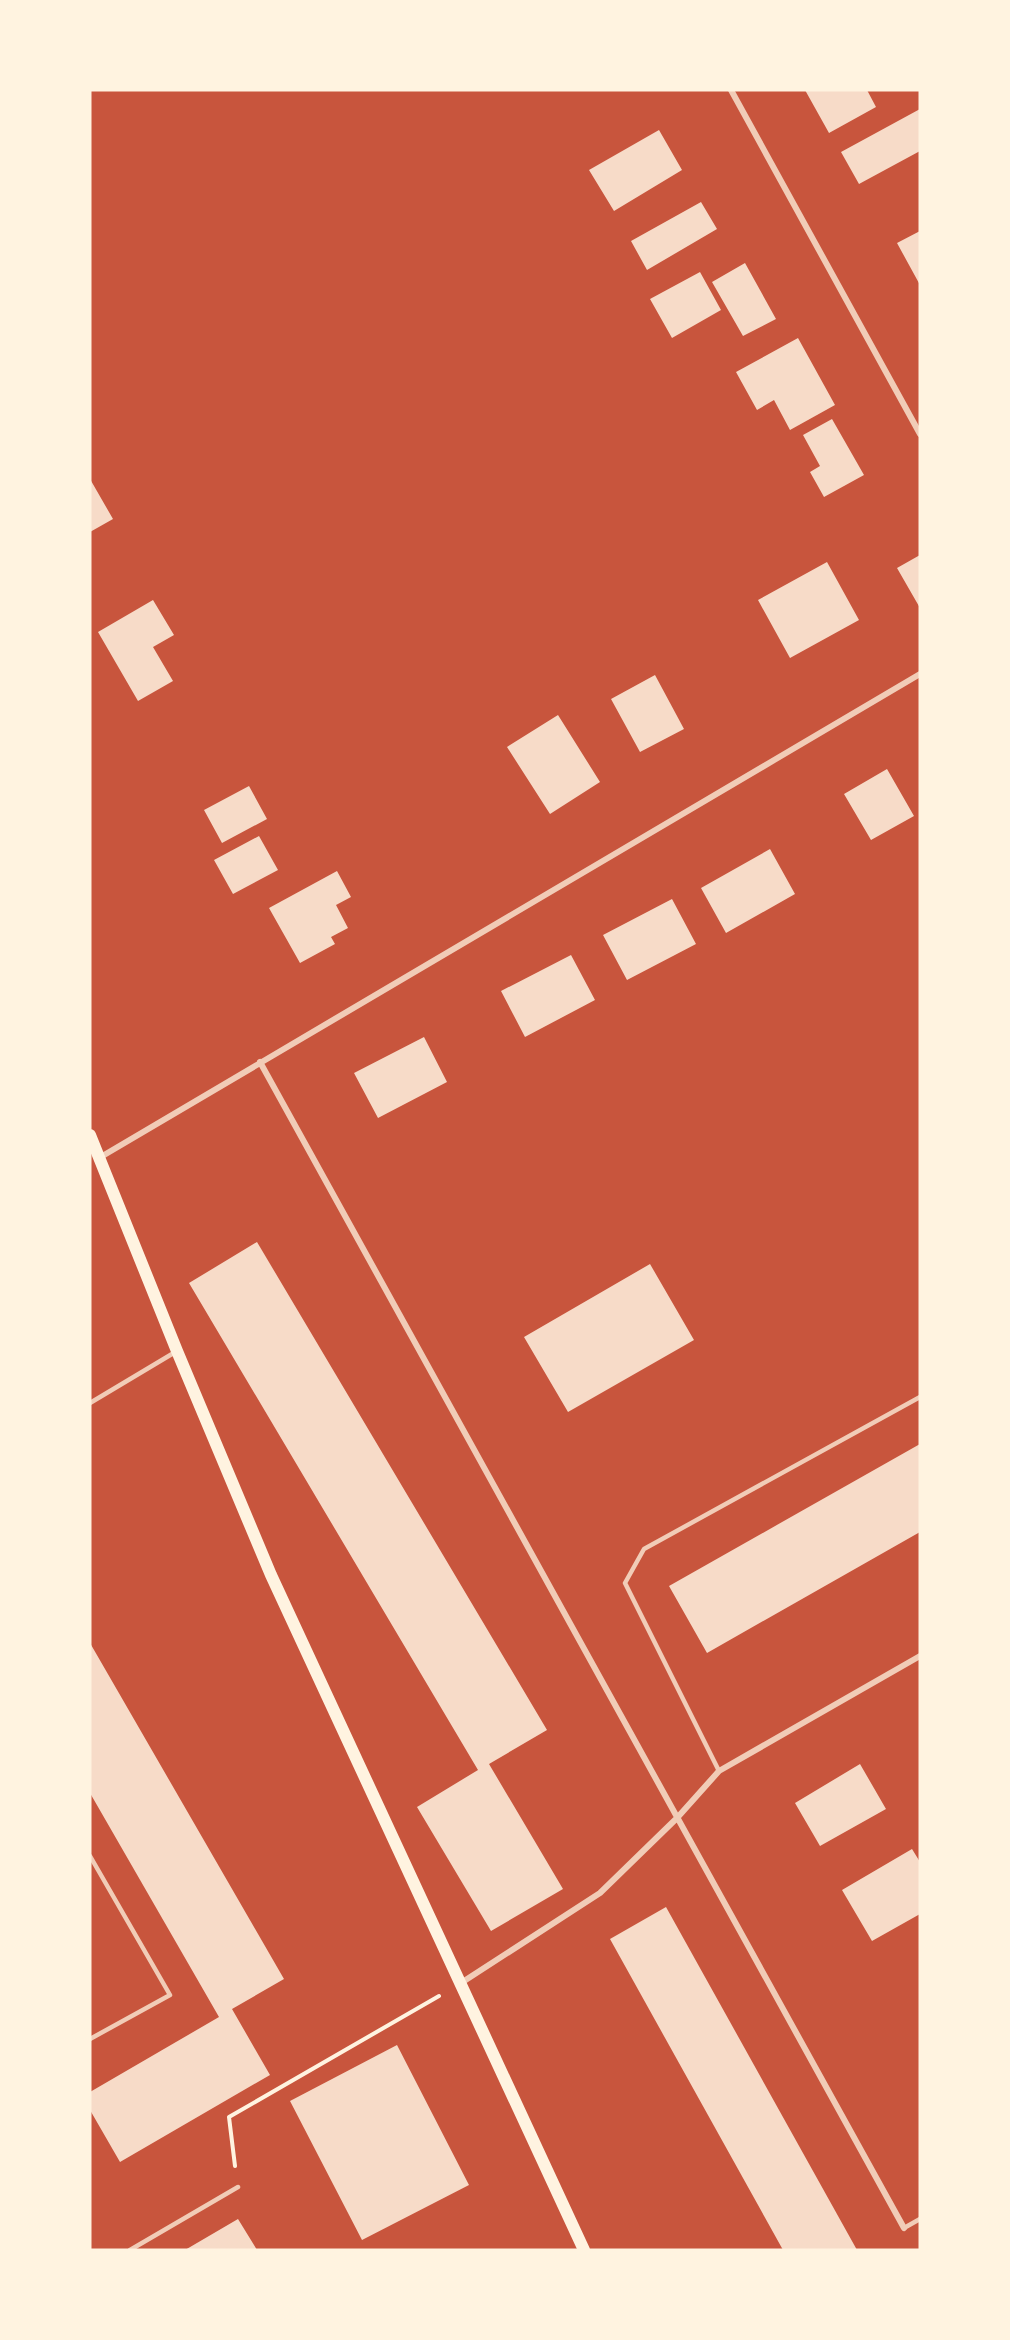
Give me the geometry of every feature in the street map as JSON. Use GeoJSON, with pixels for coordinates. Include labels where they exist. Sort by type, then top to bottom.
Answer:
{"type":"FeatureCollection","features":[{"type":"Feature","properties":{"kind":"main road"},"geometry":{"type":"LineString","coordinates":[[90,1135],[177,1352],[272,1575],[584,2250]]}},
{"type":"Feature","properties":{"kind":"street"},"geometry":{"type":"LineString","coordinates":[[731,90],[920,434]]}},
{"type":"Feature","properties":{"kind":"street"},"geometry":{"type":"LineString","coordinates":[[99,1158],[920,674]]}},
{"type":"Feature","properties":{"kind":"street"},"geometry":{"type":"LineString","coordinates":[[260,1062],[904,2228]]}},
{"type":"Feature","properties":{"kind":"street"},"geometry":{"type":"LineString","coordinates":[[461,1983],[600,1893],[677,1818],[718,1771],[920,1656]]}},
{"type":"Feature","properties":{"kind":"lane"},"geometry":{"type":"LineString","coordinates":[[90,1403],[177,1352]]}},
{"type":"Feature","properties":{"kind":"lane"},"geometry":{"type":"LineString","coordinates":[[718,1771],[625,1582],[644,1549],[920,1397]]}},
{"type":"Feature","properties":{"kind":"lane"},"geometry":{"type":"LineString","coordinates":[[90,1856],[170,1995],[90,2039]]}},
{"type":"Feature","properties":{"kind":"lane"},"geometry":{"type":"LineString","coordinates":[[130,2250],[238,2187]]}},
{"type":"Feature","properties":{"kind":"lane"},"geometry":{"type":"LineString","coordinates":[[904,2228],[920,2219]]}},
{"type":"Feature","properties":{"kind":"path"},"geometry":{"type":"LineString","coordinates":[[238,2187],[229,2117],[461,1983]]}},
{"type":"Feature","properties":{"kind":"building"},"geometry":{"type":"Polygon","coordinates":[[[805,90],[867,90],[876,107],[829,133],[805,90]]]}},
{"type":"Feature","properties":{"kind":"building"},"geometry":{"type":"Polygon","coordinates":[[[920,109],[920,151],[859,184],[841,152],[920,109]]]}},
{"type":"Feature","properties":{"kind":"building"},"geometry":{"type":"Polygon","coordinates":[[[659,130],[682,170],[614,211],[589,170],[659,130]]]}},
{"type":"Feature","properties":{"kind":"building"},"geometry":{"type":"Polygon","coordinates":[[[701,202],[717,229],[647,270],[631,241],[701,202]]]}},
{"type":"Feature","properties":{"kind":"building"},"geometry":{"type":"Polygon","coordinates":[[[920,231],[920,285],[897,243],[920,231]]]}},
{"type":"Feature","properties":{"kind":"building"},"geometry":{"type":"Polygon","coordinates":[[[745,263],[776,319],[743,336],[712,282],[745,263]]]}},
{"type":"Feature","properties":{"kind":"building"},"geometry":{"type":"Polygon","coordinates":[[[700,272],[721,310],[672,338],[650,299],[700,272]]]}},
{"type":"Feature","properties":{"kind":"building"},"geometry":{"type":"Polygon","coordinates":[[[798,338],[835,405],[790,430],[774,400],[757,410],[736,372],[798,338]]]}},
{"type":"Feature","properties":{"kind":"building"},"geometry":{"type":"Polygon","coordinates":[[[832,419],[864,475],[824,497],[810,472],[820,466],[803,435],[832,419]]]}},
{"type":"Feature","properties":{"kind":"building"},"geometry":{"type":"Polygon","coordinates":[[[90,479],[113,519],[90,532],[90,479]]]}},
{"type":"Feature","properties":{"kind":"building"},"geometry":{"type":"Polygon","coordinates":[[[920,555],[920,608],[897,568],[920,555]]]}},
{"type":"Feature","properties":{"kind":"building"},"geometry":{"type":"Polygon","coordinates":[[[827,562],[859,620],[790,658],[758,600],[827,562]]]}},
{"type":"Feature","properties":{"kind":"building"},"geometry":{"type":"Polygon","coordinates":[[[153,600],[174,635],[153,647],[173,681],[138,701],[98,632],[153,600]]]}},
{"type":"Feature","properties":{"kind":"building"},"geometry":{"type":"Polygon","coordinates":[[[655,675],[684,729],[640,752],[611,699],[655,675]]]}},
{"type":"Feature","properties":{"kind":"building"},"geometry":{"type":"Polygon","coordinates":[[[558,715],[600,782],[550,814],[507,747],[558,715]]]}},
{"type":"Feature","properties":{"kind":"building"},"geometry":{"type":"Polygon","coordinates":[[[887,769],[914,816],[871,840],[844,794],[887,769]]]}},
{"type":"Feature","properties":{"kind":"building"},"geometry":{"type":"Polygon","coordinates":[[[249,786],[267,819],[222,843],[204,810],[249,786]]]}},
{"type":"Feature","properties":{"kind":"building"},"geometry":{"type":"Polygon","coordinates":[[[259,836],[278,870],[233,894],[214,860],[259,836]]]}},
{"type":"Feature","properties":{"kind":"building"},"geometry":{"type":"Polygon","coordinates":[[[770,849],[795,894],[726,933],[701,888],[770,849]]]}},
{"type":"Feature","properties":{"kind":"building"},"geometry":{"type":"Polygon","coordinates":[[[337,871],[351,897],[336,905],[348,928],[331,937],[335,944],[300,963],[269,908],[337,871]]]}},
{"type":"Feature","properties":{"kind":"building"},"geometry":{"type":"Polygon","coordinates":[[[672,899],[696,944],[627,980],[603,935],[672,899]]]}},
{"type":"Feature","properties":{"kind":"building"},"geometry":{"type":"Polygon","coordinates":[[[571,955],[595,1000],[525,1037],[501,991],[571,955]]]}},
{"type":"Feature","properties":{"kind":"building"},"geometry":{"type":"Polygon","coordinates":[[[424,1037],[447,1082],[378,1118],[354,1073],[424,1037]]]}},
{"type":"Feature","properties":{"kind":"building"},"geometry":{"type":"Polygon","coordinates":[[[257,1242],[547,1730],[489,1764],[563,1889],[491,1931],[417,1807],[478,1770],[189,1283],[257,1242]]]}},
{"type":"Feature","properties":{"kind":"building"},"geometry":{"type":"Polygon","coordinates":[[[650,1264],[694,1340],[568,1412],[524,1337],[650,1264]]]}},
{"type":"Feature","properties":{"kind":"building"},"geometry":{"type":"Polygon","coordinates":[[[920,1444],[920,1532],[707,1653],[669,1586],[920,1444]]]}},
{"type":"Feature","properties":{"kind":"building"},"geometry":{"type":"Polygon","coordinates":[[[90,1643],[284,1979],[232,2009],[270,2075],[120,2162],[90,2110],[90,2092],[219,2017],[90,1793],[90,1643]]]}},
{"type":"Feature","properties":{"kind":"building"},"geometry":{"type":"Polygon","coordinates":[[[860,1764],[886,1809],[820,1846],[795,1803],[860,1764]]]}},
{"type":"Feature","properties":{"kind":"building"},"geometry":{"type":"Polygon","coordinates":[[[912,1849],[920,1862],[920,1914],[872,1941],[842,1890],[912,1849]]]}},
{"type":"Feature","properties":{"kind":"building"},"geometry":{"type":"Polygon","coordinates":[[[666,1907],[857,2250],[783,2250],[610,1939],[666,1907]]]}},
{"type":"Feature","properties":{"kind":"building"},"geometry":{"type":"Polygon","coordinates":[[[397,2045],[469,2185],[362,2240],[290,2101],[397,2045]]]}},
{"type":"Feature","properties":{"kind":"building"},"geometry":{"type":"Polygon","coordinates":[[[238,2219],[257,2250],[185,2250],[238,2219]]]}}]}
